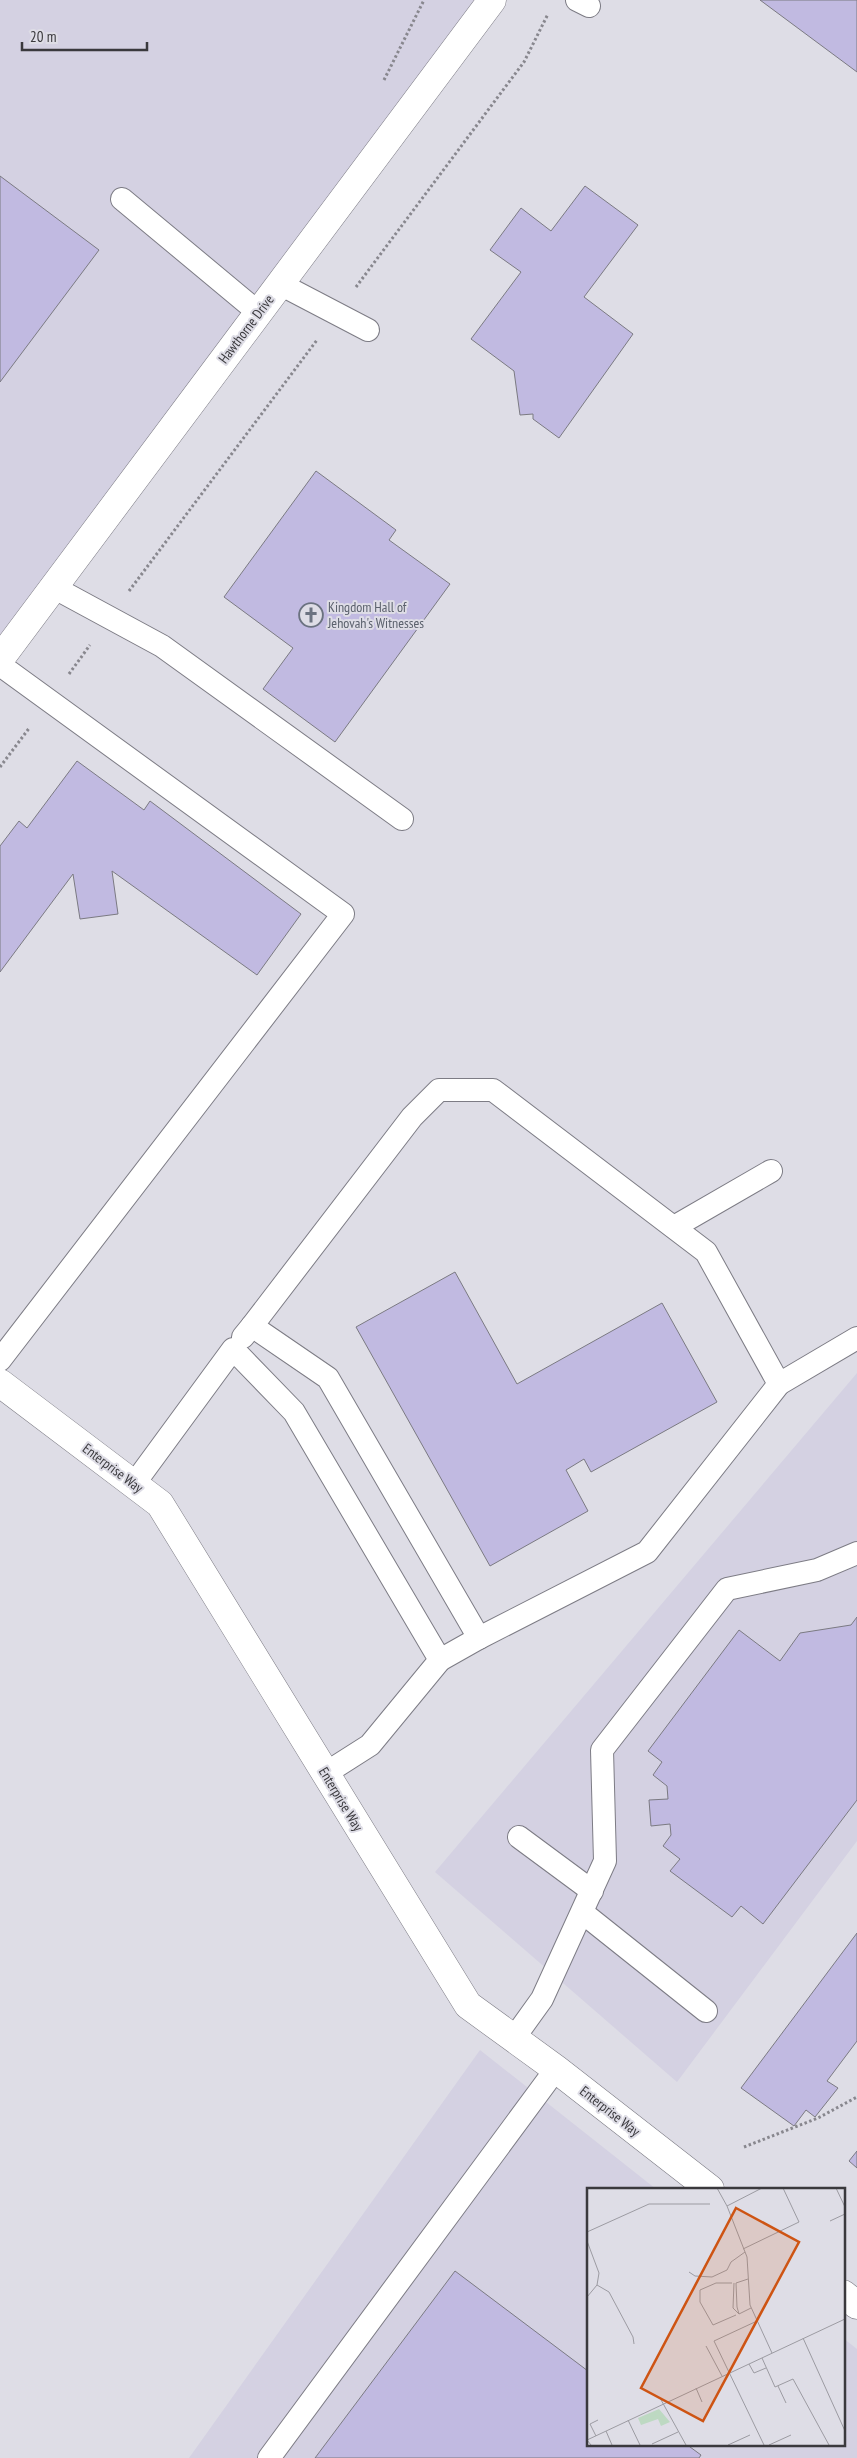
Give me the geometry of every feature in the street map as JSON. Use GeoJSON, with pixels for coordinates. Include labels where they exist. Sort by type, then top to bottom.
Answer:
{"type":"FeatureCollection","features":[{"type":"Feature","properties":{"kind":"street","name":"Hawthorne Drive"},"geometry":{"type":"LineString","coordinates":[[0,659],[492,0]]}},
{"type":"Feature","properties":{"kind":"street","name":"Enterprise Way"},"geometry":{"type":"LineString","coordinates":[[0,1384],[160,1504],[468,2005],[556,2069],[709,2188]]}},
{"type":"Feature","properties":{"kind":"street"},"geometry":{"type":"LineString","coordinates":[[844,2295],[857,2305]]}},
{"type":"Feature","properties":{"kind":"lane"},"geometry":{"type":"LineString","coordinates":[[122,199],[259,313]]}},
{"type":"Feature","properties":{"kind":"lane"},"geometry":{"type":"LineString","coordinates":[[280,284],[368,330]]}},
{"type":"Feature","properties":{"kind":"lane"},"geometry":{"type":"LineString","coordinates":[[52,587],[162,646],[402,819]]}},
{"type":"Feature","properties":{"kind":"lane"},"geometry":{"type":"LineString","coordinates":[[0,665],[343,914],[0,1360]]}},
{"type":"Feature","properties":{"kind":"lane"},"geometry":{"type":"LineString","coordinates":[[134,1484],[233,1349],[412,1117],[439,1090],[493,1090],[706,1252],[779,1384]]}},
{"type":"Feature","properties":{"kind":"lane"},"geometry":{"type":"LineString","coordinates":[[674,1227],[771,1171]]}},
{"type":"Feature","properties":{"kind":"lane"},"geometry":{"type":"LineString","coordinates":[[252,1326],[328,1378],[479,1638]]}},
{"type":"Feature","properties":{"kind":"lane"},"geometry":{"type":"LineString","coordinates":[[326,1773],[370,1745],[440,1660],[647,1552],[779,1384],[857,1338]]}},
{"type":"Feature","properties":{"kind":"lane"},"geometry":{"type":"LineString","coordinates":[[233,1349],[294,1412],[440,1660]]}},
{"type":"Feature","properties":{"kind":"lane"},"geometry":{"type":"LineString","coordinates":[[514,2038],[542,1999],[583,1913],[605,1861],[602,1750],[727,1589],[818,1570],[857,1553]]}},
{"type":"Feature","properties":{"kind":"lane"},"geometry":{"type":"LineString","coordinates":[[519,1837],[592,1891]]}},
{"type":"Feature","properties":{"kind":"lane"},"geometry":{"type":"LineString","coordinates":[[583,1913],[706,2011]]}},
{"type":"Feature","properties":{"kind":"lane"},"geometry":{"type":"LineString","coordinates":[[269,2458],[556,2069]]}},
{"type":"Feature","properties":{"kind":"path"},"geometry":{"type":"LineString","coordinates":[[0,767],[524,62],[540,27],[553,7]]}},
{"type":"Feature","properties":{"kind":"path"},"geometry":{"type":"LineString","coordinates":[[744,2147],[818,2118],[857,2097]]}},
{"type":"Feature","properties":{"kind":"shaded area"},"geometry":{"type":"Polygon","coordinates":[[[0,0],[492,0],[0,658],[0,0]]]}},
{"type":"Feature","properties":{"kind":"shaded area"},"geometry":{"type":"Polygon","coordinates":[[[857,1373],[857,1841],[677,2082],[435,1872],[857,1373]]]}},
{"type":"Feature","properties":{"kind":"shaded area"},"geometry":{"type":"Polygon","coordinates":[[[480,2050],[655,2188],[587,2188],[587,2446],[844,2446],[844,2339],[857,2349],[857,2458],[189,2458],[480,2050]]]}},
{"type":"Feature","properties":{"kind":"building"},"geometry":{"type":"Polygon","coordinates":[[[760,0],[857,0],[857,72],[760,0]]]}},
{"type":"Feature","properties":{"kind":"building"},"geometry":{"type":"Polygon","coordinates":[[[0,176],[99,250],[0,382],[0,176]]]}},
{"type":"Feature","properties":{"kind":"building"},"geometry":{"type":"Polygon","coordinates":[[[585,186],[638,225],[584,297],[633,334],[559,438],[533,419],[533,414],[520,415],[514,371],[471,339],[521,272],[490,250],[521,208],[551,231],[585,186]]]}},
{"type":"Feature","properties":{"kind":"building","name":"Kingdom Hall of Jehovah's Witnesses"},"geometry":{"type":"Polygon","coordinates":[[[316,471],[396,530],[389,540],[450,584],[335,742],[263,689],[293,648],[224,597],[316,471]]]}},
{"type":"Feature","properties":{"kind":"building"},"geometry":{"type":"Polygon","coordinates":[[[77,761],[144,810],[150,801],[301,914],[257,975],[112,871],[118,914],[80,919],[73,874],[0,972],[0,846],[19,821],[27,828],[77,761]]]}},
{"type":"Feature","properties":{"kind":"building"},"geometry":{"type":"Polygon","coordinates":[[[455,1272],[517,1384],[662,1303],[717,1402],[591,1472],[584,1459],[566,1470],[588,1511],[490,1566],[356,1327],[455,1272]]]}},
{"type":"Feature","properties":{"kind":"building"},"geometry":{"type":"Polygon","coordinates":[[[857,1617],[857,1800],[763,1924],[741,1906],[732,1917],[670,1871],[680,1859],[663,1846],[671,1835],[670,1824],[651,1826],[649,1800],[668,1799],[667,1786],[653,1775],[662,1762],[648,1751],[739,1630],[780,1661],[800,1633],[851,1625],[857,1617]]]}},
{"type":"Feature","properties":{"kind":"building"},"geometry":{"type":"Polygon","coordinates":[[[857,1933],[857,2041],[827,2081],[838,2088],[815,2117],[806,2110],[794,2126],[741,2088],[857,1933]]]}},
{"type":"Feature","properties":{"kind":"building"},"geometry":{"type":"Polygon","coordinates":[[[857,2151],[857,2168],[849,2161],[857,2151]]]}},
{"type":"Feature","properties":{"kind":"building"},"geometry":{"type":"Polygon","coordinates":[[[455,2271],[587,2370],[587,2446],[689,2446],[701,2455],[699,2458],[315,2458],[455,2271]]]}},
{"type":"Feature","properties":{"kind":"place","name":"Kingdom Hall of Jehovah's Witnesses"},"geometry":{"type":"Point","coordinates":[311,615]}}]}
